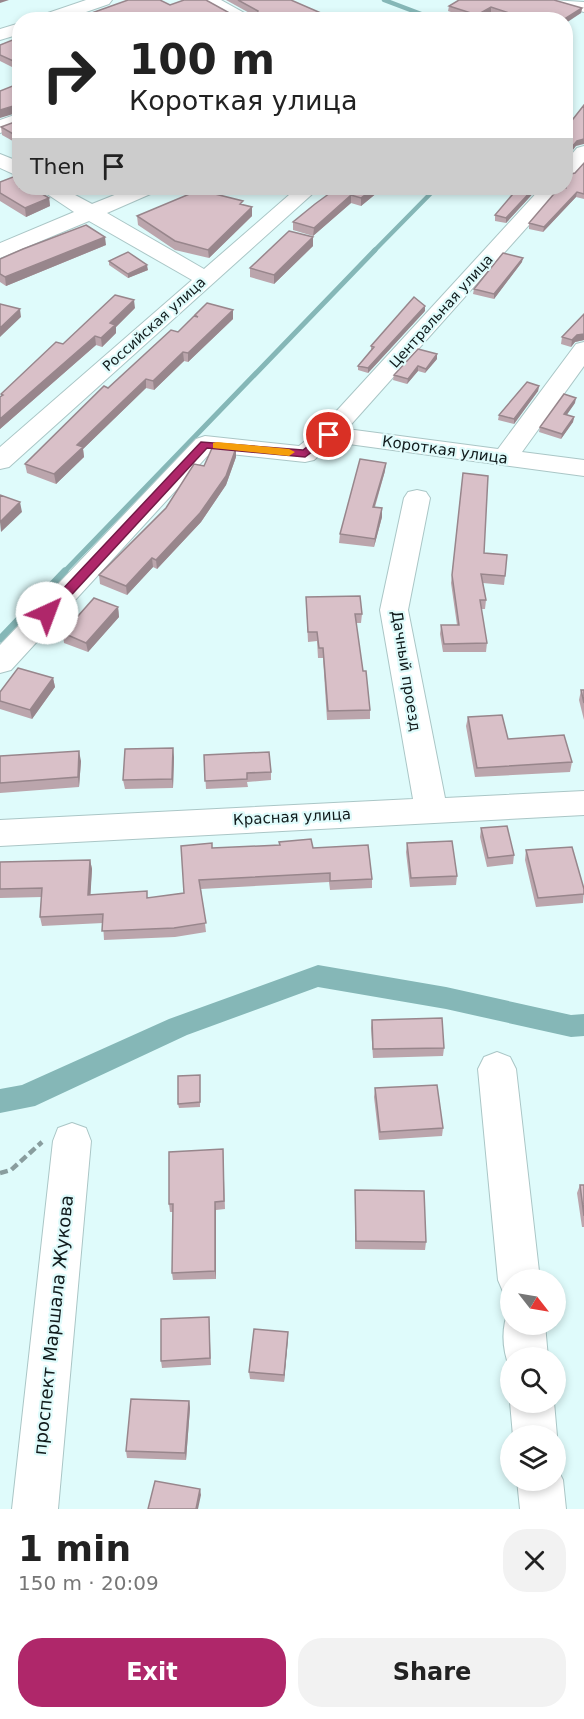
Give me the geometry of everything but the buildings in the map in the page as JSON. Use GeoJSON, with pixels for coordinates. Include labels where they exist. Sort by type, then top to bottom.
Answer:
{"type":"FeatureCollection","features":[{"type":"Feature","properties":{"kind":"street"},"geometry":{"type":"LineString","coordinates":[[54,12],[103,0]]}},
{"type":"Feature","properties":{"kind":"street"},"geometry":{"type":"LineString","coordinates":[[207,0],[232,12]]}},
{"type":"Feature","properties":{"kind":"street"},"geometry":{"type":"LineString","coordinates":[[560,0],[584,6]]}},
{"type":"Feature","properties":{"kind":"street"},"geometry":{"type":"LineString","coordinates":[[573,165],[584,152]]}},
{"type":"Feature","properties":{"kind":"street"},"geometry":{"type":"LineString","coordinates":[[60,195],[206,279]]}},
{"type":"Feature","properties":{"kind":"street"},"geometry":{"type":"LineString","coordinates":[[0,251],[131,195]]}},
{"type":"Feature","properties":{"kind":"street","name":"Российская улица"},"geometry":{"type":"LineString","coordinates":[[0,461],[301,195]]}},
{"type":"Feature","properties":{"kind":"street","name":"Центральная улица"},"geometry":{"type":"LineString","coordinates":[[329,435],[546,195]]}},
{"type":"Feature","properties":{"kind":"street"},"geometry":{"type":"LineString","coordinates":[[504,458],[584,349]]}},
{"type":"Feature","properties":{"kind":"street"},"geometry":{"type":"LineString","coordinates":[[0,663],[205,444],[305,454],[329,435]]}},
{"type":"Feature","properties":{"kind":"street","name":"Короткая улица"},"geometry":{"type":"LineString","coordinates":[[329,435],[584,468]]}},
{"type":"Feature","properties":{"kind":"street","name":"Дачный проезд"},"geometry":{"type":"LineString","coordinates":[[417,498],[394,610],[430,809]]}},
{"type":"Feature","properties":{"kind":"street","name":"Красная улица"},"geometry":{"type":"LineString","coordinates":[[0,833],[430,809],[584,803]]}},
{"type":"Feature","properties":{"kind":"street"},"geometry":{"type":"LineString","coordinates":[[497,1069],[518,1269]]}},
{"type":"Feature","properties":{"kind":"street","name":"проспект Маршала Жукова"},"geometry":{"type":"LineString","coordinates":[[35,1509],[72,1141]]}},
{"type":"Feature","properties":{"kind":"street"},"geometry":{"type":"LineString","coordinates":[[541,1491],[543,1509]]}},
{"type":"Feature","properties":{"kind":"path"},"geometry":{"type":"LineString","coordinates":[[0,1173],[11,1170],[42,1141],[72,1141]]}},
{"type":"Feature","properties":{"kind":"waterway"},"geometry":{"type":"LineString","coordinates":[[384,0],[416,12]]}},
{"type":"Feature","properties":{"kind":"waterway"},"geometry":{"type":"LineString","coordinates":[[374,251],[429,195]]}},
{"type":"Feature","properties":{"kind":"waterway"},"geometry":{"type":"LineString","coordinates":[[64,572],[375,250]]}},
{"type":"Feature","properties":{"kind":"waterway"},"geometry":{"type":"LineString","coordinates":[[0,639],[65,571]]}},
{"type":"Feature","properties":{"kind":"waterway"},"geometry":{"type":"LineString","coordinates":[[0,1101],[25,1097],[178,1027],[318,976],[446,998],[571,1026],[584,1025]]}},
{"type":"Feature","properties":{"kind":"slow traffic"},"geometry":{"type":"LineString","coordinates":[[217,446],[289,452]]}},
{"type":"Feature","properties":{"kind":"route"},"geometry":{"type":"LineString","coordinates":[[47,613],[205,444],[305,454],[329,435]]}}]}
